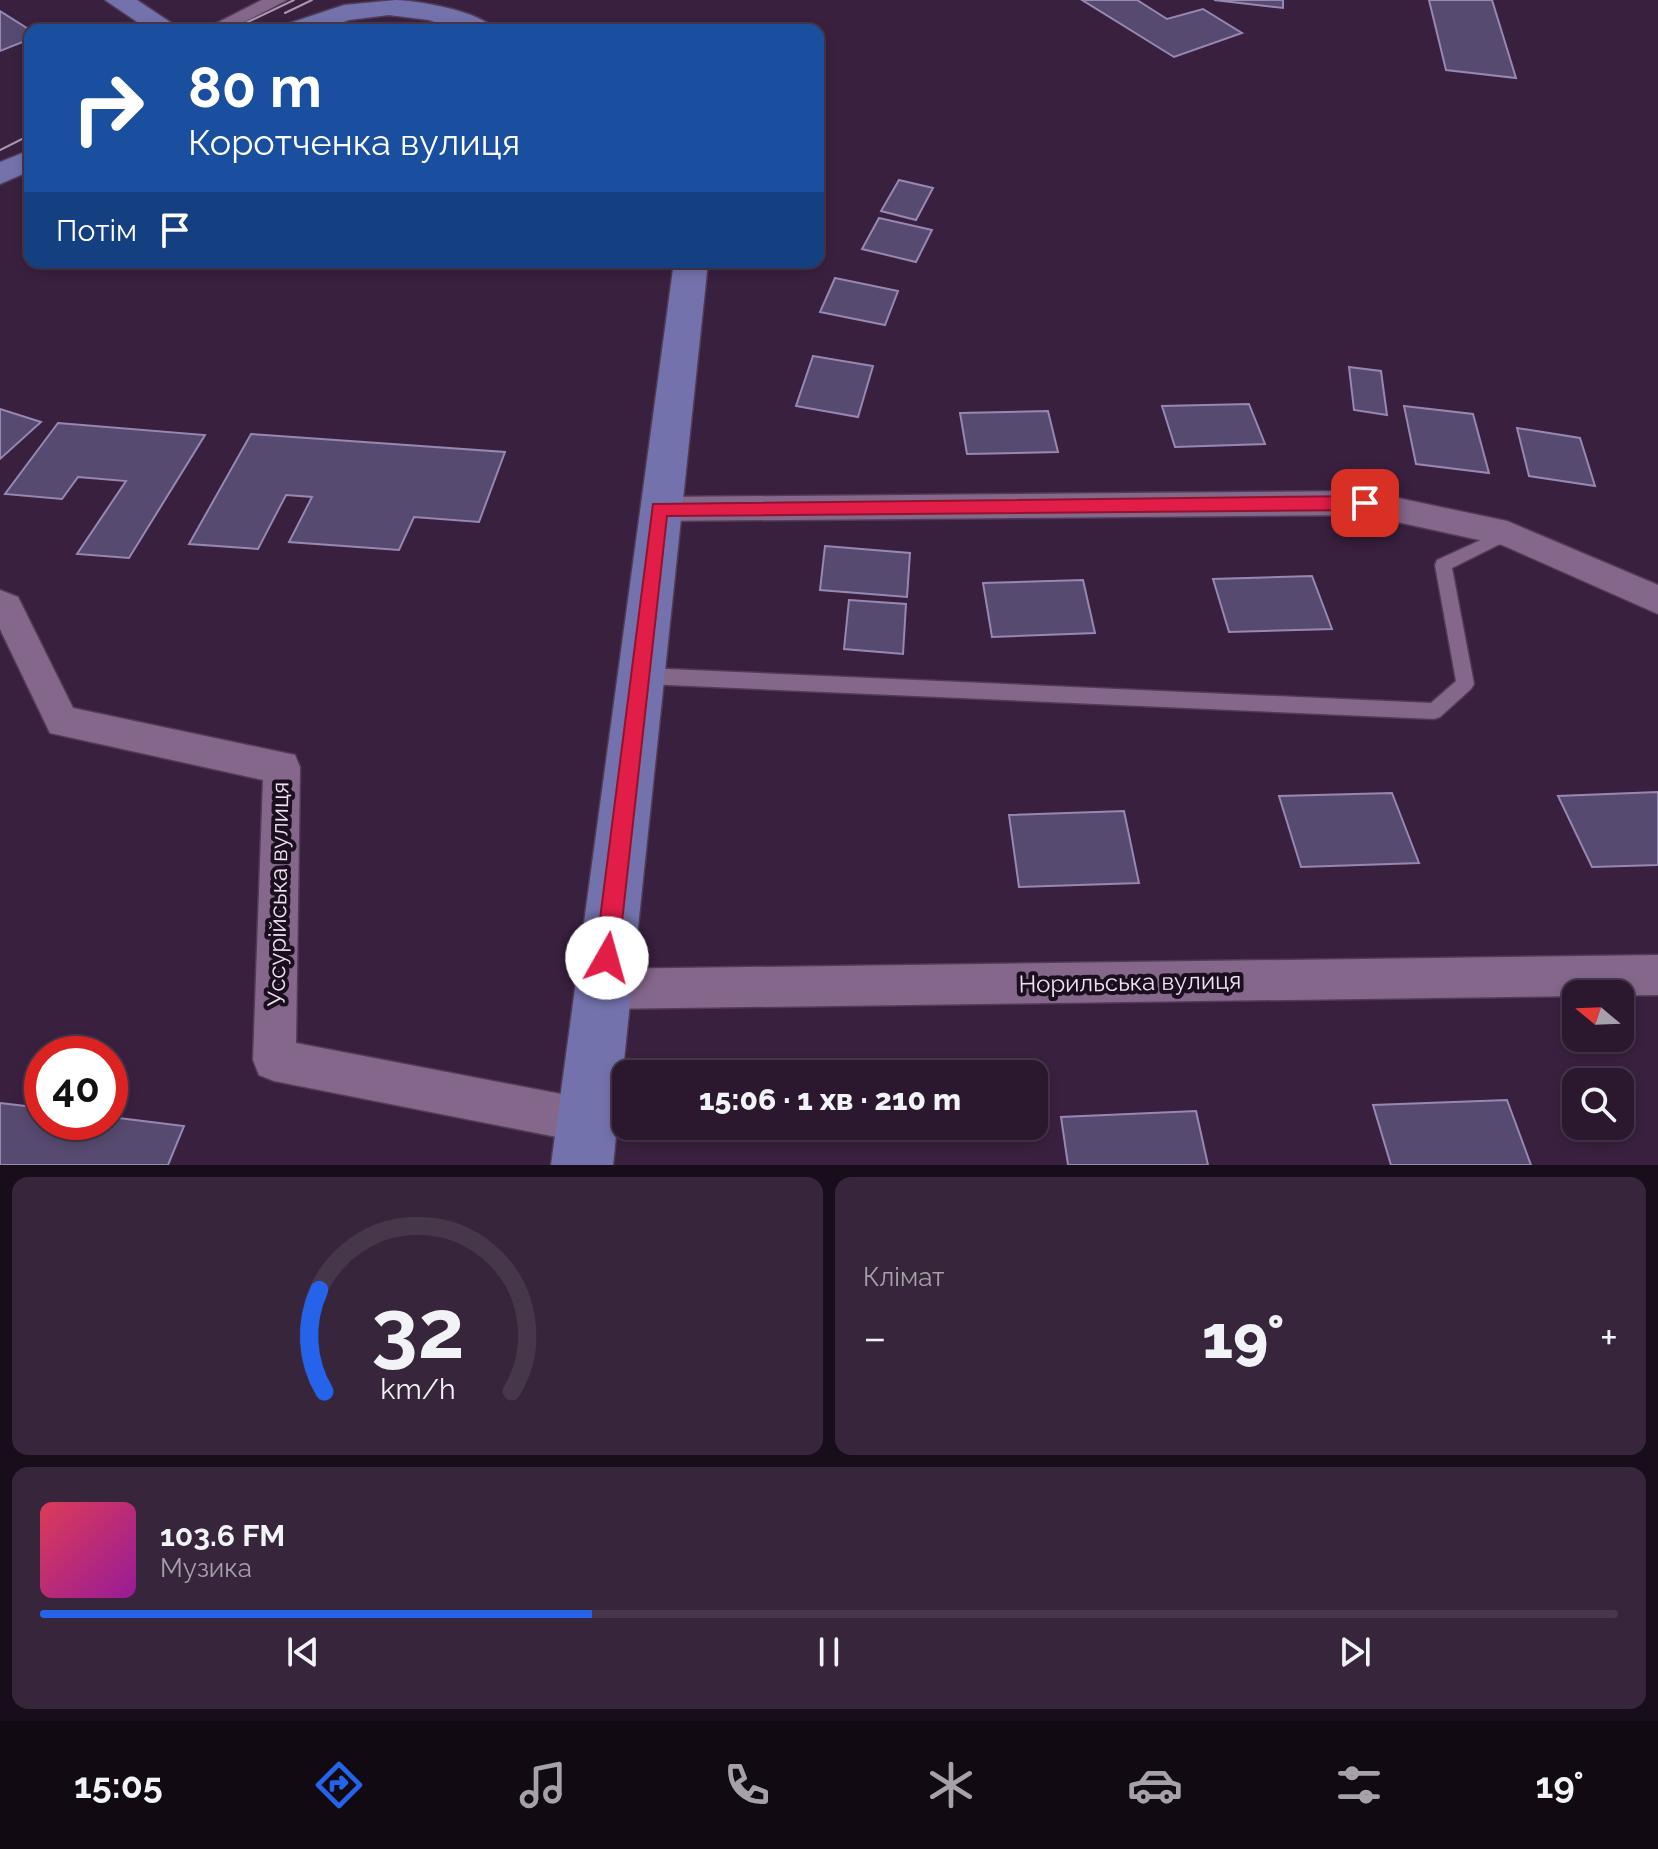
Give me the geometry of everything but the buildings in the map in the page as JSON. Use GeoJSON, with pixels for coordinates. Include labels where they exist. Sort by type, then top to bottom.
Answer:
{"type":"FeatureCollection","features":[{"type":"Feature","properties":{"kind":"street"},"geometry":{"type":"LineString","coordinates":[[118,0],[158,24]]}},
{"type":"Feature","properties":{"kind":"street"},"geometry":{"type":"LineString","coordinates":[[226,24],[277,0]]}},
{"type":"Feature","properties":{"kind":"street"},"geometry":{"type":"LineString","coordinates":[[311,24],[337,13],[404,6],[444,13],[468,24]]}},
{"type":"Feature","properties":{"kind":"street"},"geometry":{"type":"LineString","coordinates":[[0,174],[24,162]]}},
{"type":"Feature","properties":{"kind":"street"},"geometry":{"type":"LineString","coordinates":[[584,1143],[690,268]]}},
{"type":"Feature","properties":{"kind":"street"},"geometry":{"type":"LineString","coordinates":[[660,509],[1365,503],[1507,534],[1658,600]]}},
{"type":"Feature","properties":{"kind":"street","name":"Уссурійська вулиця"},"geometry":{"type":"LineString","coordinates":[[0,604],[6,607],[62,722],[282,767],[274,1060],[584,1143]]}},
{"type":"Feature","properties":{"kind":"street","name":"Норильська вулиця"},"geometry":{"type":"LineString","coordinates":[[603,989],[1658,975]]}},
{"type":"Feature","properties":{"kind":"lane"},"geometry":{"type":"LineString","coordinates":[[641,676],[1434,711],[1465,684],[1443,565],[1507,534]]}},
{"type":"Feature","properties":{"kind":"tram line"},"geometry":{"type":"LineString","coordinates":[[244,24],[294,0]]}},
{"type":"Feature","properties":{"kind":"tram line"},"geometry":{"type":"LineString","coordinates":[[285,13],[312,0]]}},
{"type":"Feature","properties":{"kind":"tram line"},"geometry":{"type":"LineString","coordinates":[[0,150],[24,138]]}},
{"type":"Feature","properties":{"kind":"route"},"geometry":{"type":"LineString","coordinates":[[607,958],[660,509],[1365,503]]}}]}
